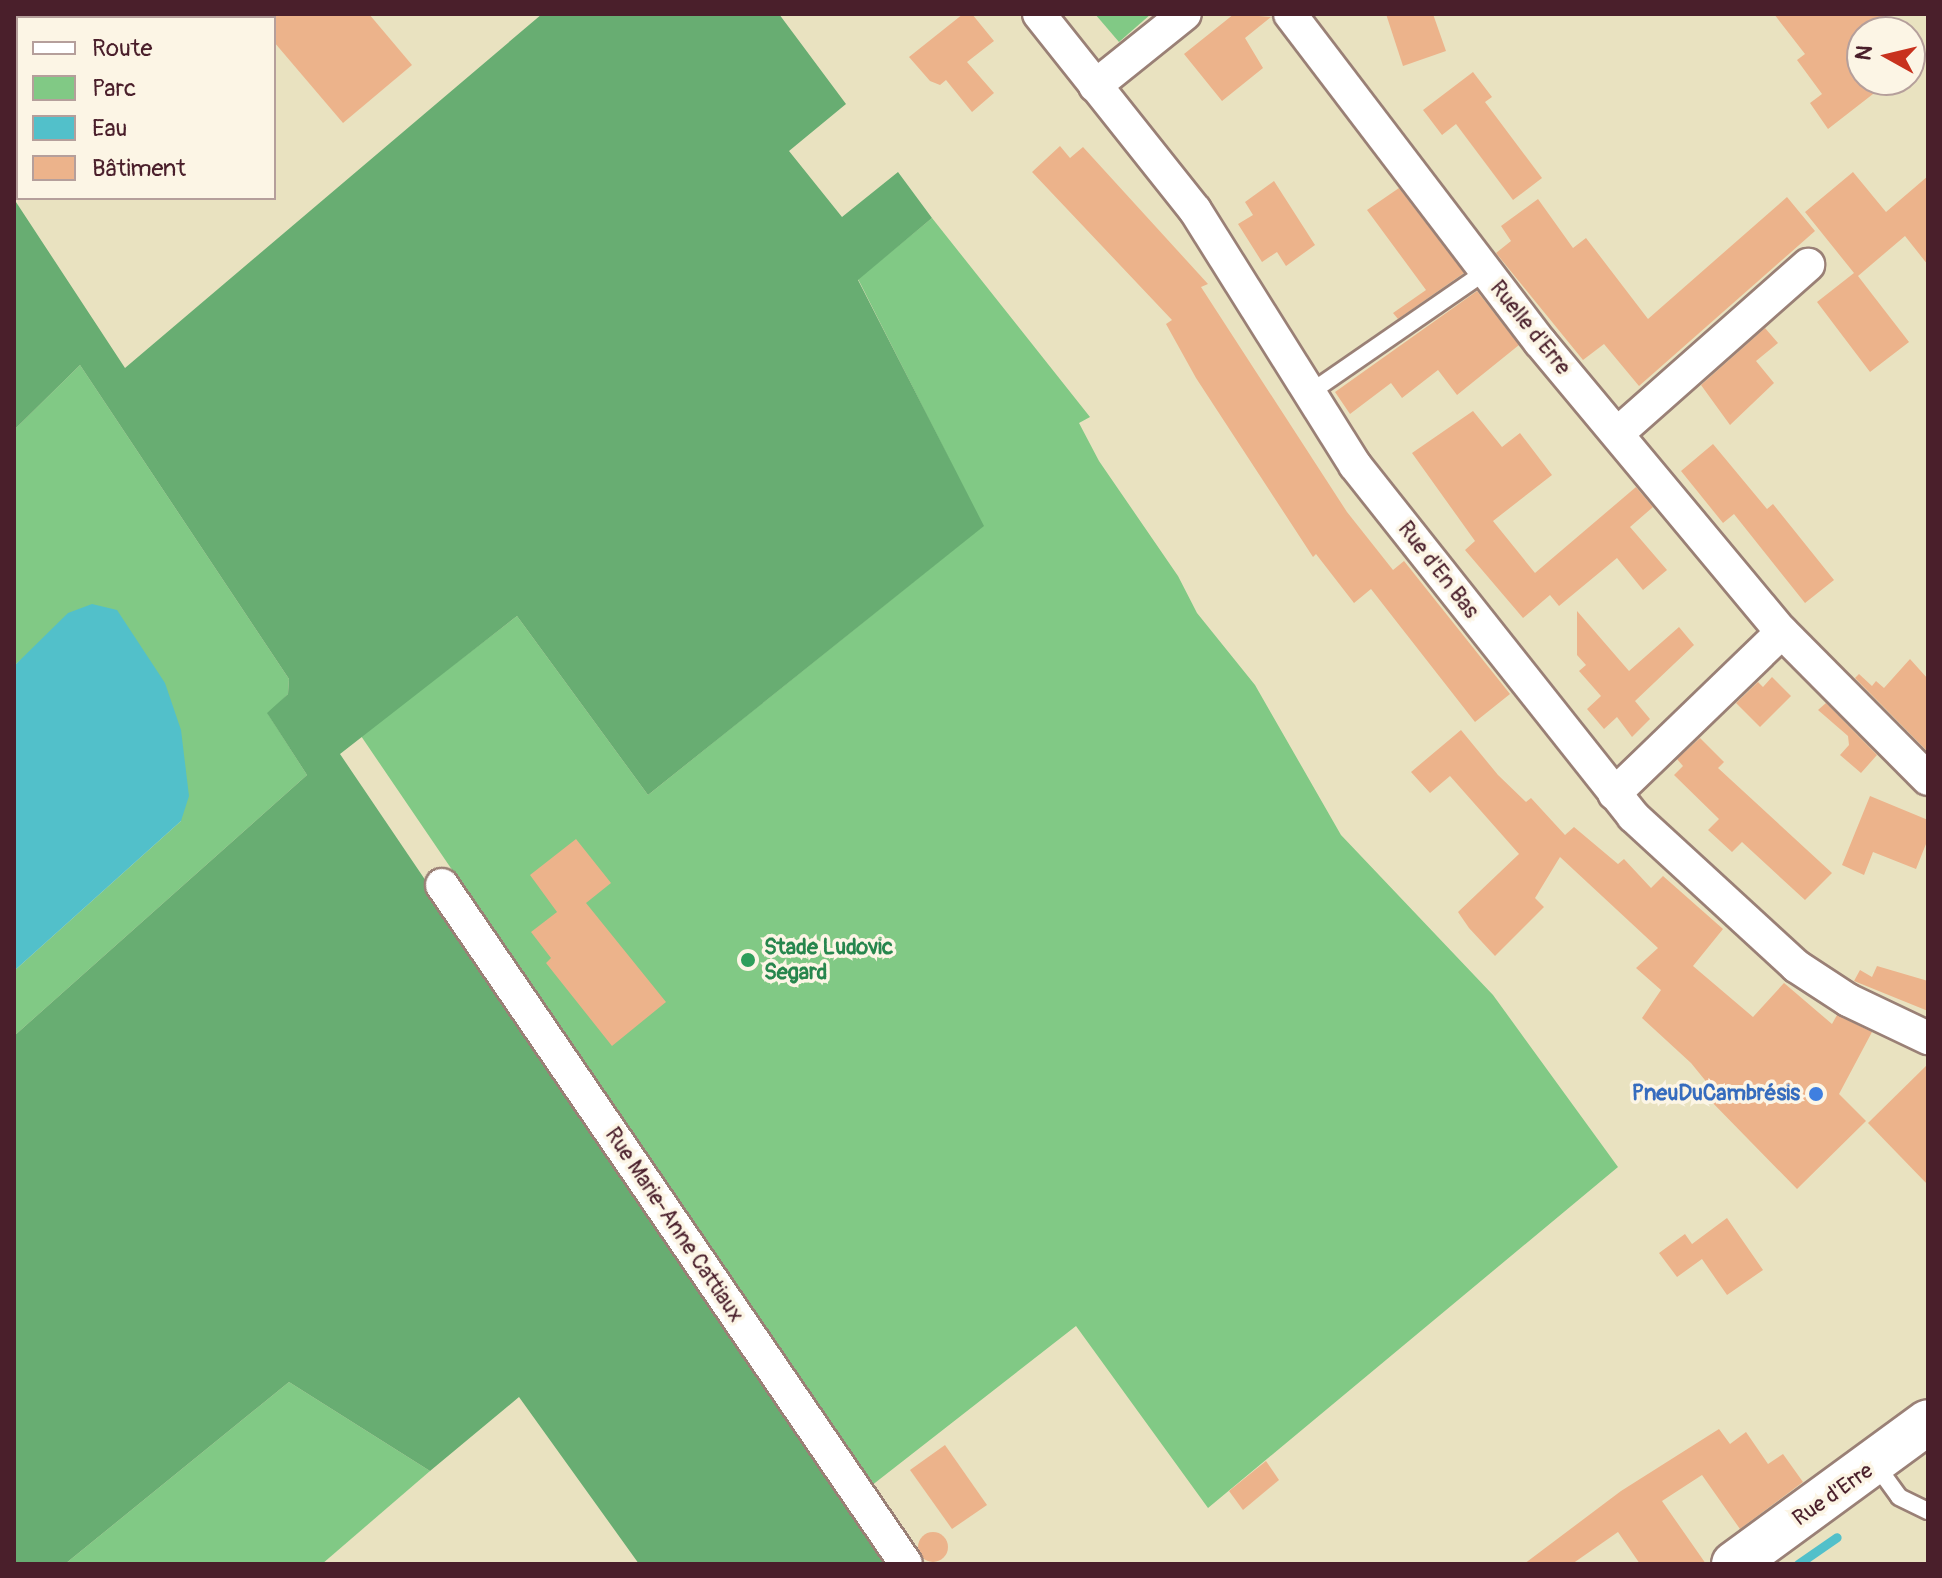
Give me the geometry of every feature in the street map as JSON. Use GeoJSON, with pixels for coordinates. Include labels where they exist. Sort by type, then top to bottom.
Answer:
{"type":"FeatureCollection","features":[{"type":"Feature","properties":{"kind":"street","name":"Rue d'En Bas"},"geometry":{"type":"LineString","coordinates":[[1039,14],[1195,210],[1308,394],[1369,484],[1614,794],[1666,849],[1796,966],[1848,1000],[1928,1038]]}},
{"type":"Feature","properties":{"kind":"street"},"geometry":{"type":"LineString","coordinates":[[1095,86],[1185,14]]}},
{"type":"Feature","properties":{"kind":"street","name":"Ruelle d'Erre"},"geometry":{"type":"LineString","coordinates":[[1290,14],[1540,342],[1782,632],[1928,779]]}},
{"type":"Feature","properties":{"kind":"street"},"geometry":{"type":"LineString","coordinates":[[1618,433],[1808,265]]}},
{"type":"Feature","properties":{"kind":"street"},"geometry":{"type":"LineString","coordinates":[[1614,794],[1782,632]]}},
{"type":"Feature","properties":{"kind":"street","name":"Rue Marie-Anne Cattiaux"},"geometry":{"type":"LineString","coordinates":[[442,885],[906,1564]]}},
{"type":"Feature","properties":{"kind":"street","name":"Rue d'Erre"},"geometry":{"type":"LineString","coordinates":[[1734,1564],[1876,1465],[1928,1422]]}},
{"type":"Feature","properties":{"kind":"lane"},"geometry":{"type":"LineString","coordinates":[[1308,394],[1485,272]]}},
{"type":"Feature","properties":{"kind":"lane"},"geometry":{"type":"LineString","coordinates":[[1876,1465],[1899,1497],[1928,1511]]}},
{"type":"Feature","properties":{"kind":"green space"},"geometry":{"type":"Polygon","coordinates":[[[542,14],[779,14],[846,104],[789,151],[842,217],[898,172],[932,218],[858,280],[984,526],[648,795],[517,616],[340,754],[888,1564],[639,1564],[519,1397],[430,1471],[289,1382],[65,1564],[14,1564],[14,1036],[307,775],[267,713],[288,694],[289,679],[80,365],[14,430],[14,199],[125,368],[542,14]]]}},
{"type":"Feature","properties":{"kind":"green space"},"geometry":{"type":"Polygon","coordinates":[[[1095,14],[1151,14],[1119,42],[1095,14]]]}},
{"type":"Feature","properties":{"kind":"green space"},"geometry":{"type":"Polygon","coordinates":[[[932,218],[1090,417],[1079,423],[1099,461],[1178,576],[1197,613],[1255,685],[1341,835],[1493,995],[1618,1167],[1208,1508],[1076,1326],[871,1486],[361,736],[517,616],[648,795],[983,526],[858,279],[932,218]]]}},
{"type":"Feature","properties":{"kind":"green space"},"geometry":{"type":"Polygon","coordinates":[[[80,365],[289,679],[288,694],[268,714],[307,775],[14,1036],[14,971],[181,821],[34,648],[14,666],[14,430],[80,365]]]}},
{"type":"Feature","properties":{"kind":"green space"},"geometry":{"type":"Polygon","coordinates":[[[289,1382],[430,1471],[322,1564],[65,1564],[289,1382]]]}},
{"type":"Feature","properties":{"kind":"water"},"geometry":{"type":"Polygon","coordinates":[[[92,604],[117,610],[165,683],[181,730],[189,796],[181,821],[14,971],[14,666],[68,613],[92,604]]]}},
{"type":"Feature","properties":{"kind":"building"},"geometry":{"type":"Polygon","coordinates":[[[369,14],[412,65],[343,123],[276,44],[274,16],[369,14]]]}},
{"type":"Feature","properties":{"kind":"building"},"geometry":{"type":"Polygon","coordinates":[[[963,14],[972,14],[994,41],[967,62],[994,93],[972,112],[946,80],[940,85],[930,81],[909,57],[963,14]]]}},
{"type":"Feature","properties":{"kind":"building"},"geometry":{"type":"Polygon","coordinates":[[[1234,14],[1271,17],[1245,38],[1263,68],[1222,101],[1184,54],[1234,14]]]}},
{"type":"Feature","properties":{"kind":"building"},"geometry":{"type":"Polygon","coordinates":[[[1386,14],[1433,14],[1446,51],[1403,66],[1386,14]]]}},
{"type":"Feature","properties":{"kind":"building"},"geometry":{"type":"Polygon","coordinates":[[[1774,14],[1887,14],[1846,16],[1846,96],[1870,96],[1828,129],[1810,103],[1822,94],[1797,60],[1805,54],[1774,14]]]}},
{"type":"Feature","properties":{"kind":"building"},"geometry":{"type":"Polygon","coordinates":[[[1473,72],[1492,97],[1485,102],[1542,178],[1513,200],[1456,124],[1442,135],[1423,110],[1473,72]]]}},
{"type":"Feature","properties":{"kind":"building"},"geometry":{"type":"Polygon","coordinates":[[[1060,146],[1070,158],[1083,147],[1208,284],[1201,287],[1347,512],[1393,570],[1404,561],[1510,694],[1475,722],[1371,589],[1354,603],[1316,554],[1313,557],[1196,378],[1166,324],[1172,320],[1032,172],[1060,146]]]}},
{"type":"Feature","properties":{"kind":"building"},"geometry":{"type":"Polygon","coordinates":[[[1853,172],[1886,212],[1928,176],[1928,265],[1905,236],[1858,276],[1909,342],[1870,372],[1817,302],[1854,273],[1805,212],[1853,172]]]}},
{"type":"Feature","properties":{"kind":"building"},"geometry":{"type":"Polygon","coordinates":[[[1274,181],[1315,245],[1286,266],[1277,252],[1262,262],[1238,224],[1253,215],[1245,202],[1274,181]]]}},
{"type":"Feature","properties":{"kind":"building"},"geometry":{"type":"Polygon","coordinates":[[[1399,188],[1464,273],[1398,319],[1393,313],[1426,290],[1367,210],[1399,188]]]}},
{"type":"Feature","properties":{"kind":"building"},"geometry":{"type":"Polygon","coordinates":[[[1787,197],[1815,231],[1639,386],[1604,344],[1583,360],[1496,253],[1511,241],[1501,226],[1538,199],[1573,248],[1586,238],[1648,319],[1787,197]]]}},
{"type":"Feature","properties":{"kind":"building"},"geometry":{"type":"Polygon","coordinates":[[[1477,291],[1519,345],[1457,395],[1438,370],[1402,398],[1391,383],[1350,414],[1335,392],[1477,291]]]}},
{"type":"Feature","properties":{"kind":"building"},"geometry":{"type":"Polygon","coordinates":[[[1765,328],[1778,343],[1756,361],[1774,383],[1730,425],[1701,385],[1765,328]]]}},
{"type":"Feature","properties":{"kind":"building"},"geometry":{"type":"Polygon","coordinates":[[[1473,411],[1502,447],[1520,433],[1552,475],[1493,521],[1535,573],[1636,487],[1653,507],[1630,527],[1667,570],[1643,590],[1617,558],[1559,606],[1550,595],[1523,618],[1465,550],[1475,541],[1412,453],[1473,411]]]}},
{"type":"Feature","properties":{"kind":"building"},"geometry":{"type":"Polygon","coordinates":[[[1713,444],[1767,509],[1773,504],[1834,580],[1805,603],[1734,514],[1723,523],[1681,471],[1713,444]]]}},
{"type":"Feature","properties":{"kind":"building"},"geometry":{"type":"Polygon","coordinates":[[[1577,611],[1629,671],[1679,627],[1694,645],[1635,701],[1650,719],[1632,737],[1617,717],[1604,729],[1587,709],[1601,696],[1579,671],[1586,665],[1577,655],[1577,611]]]}},
{"type":"Feature","properties":{"kind":"building"},"geometry":{"type":"Polygon","coordinates":[[[1910,659],[1928,679],[1928,752],[1855,678],[1859,674],[1872,686],[1876,681],[1884,688],[1910,659]]]}},
{"type":"Feature","properties":{"kind":"building"},"geometry":{"type":"Polygon","coordinates":[[[1772,677],[1791,696],[1760,727],[1736,703],[1758,682],[1763,687],[1772,677]]]}},
{"type":"Feature","properties":{"kind":"building"},"geometry":{"type":"Polygon","coordinates":[[[1826,703],[1877,755],[1861,773],[1840,755],[1849,745],[1848,736],[1818,710],[1826,703]]]}},
{"type":"Feature","properties":{"kind":"building"},"geometry":{"type":"Polygon","coordinates":[[[1461,730],[1498,775],[1526,802],[1531,798],[1565,835],[1574,827],[1618,864],[1624,859],[1651,888],[1663,876],[1723,929],[1693,966],[1753,1017],[1784,983],[1832,1024],[1837,1015],[1872,1032],[1839,1094],[1866,1121],[1797,1189],[1706,1096],[1713,1090],[1691,1063],[1642,1018],[1661,990],[1636,968],[1658,948],[1560,857],[1535,898],[1544,907],[1495,956],[1469,928],[1458,912],[1519,854],[1450,776],[1430,793],[1411,772],[1461,730]]]}},
{"type":"Feature","properties":{"kind":"building"},"geometry":{"type":"Polygon","coordinates":[[[1700,738],[1724,762],[1718,768],[1832,873],[1805,900],[1742,842],[1732,852],[1708,830],[1719,819],[1674,775],[1683,766],[1677,759],[1700,738]]]}},
{"type":"Feature","properties":{"kind":"building"},"geometry":{"type":"Polygon","coordinates":[[[1870,796],[1928,820],[1928,839],[1916,869],[1873,852],[1864,875],[1842,865],[1870,796]]]}},
{"type":"Feature","properties":{"kind":"building"},"geometry":{"type":"Polygon","coordinates":[[[576,839],[611,883],[586,903],[666,1002],[612,1046],[546,963],[551,958],[531,932],[557,912],[530,875],[576,839]]]}},
{"type":"Feature","properties":{"kind":"building"},"geometry":{"type":"Polygon","coordinates":[[[1877,966],[1928,981],[1928,1011],[1854,981],[1860,970],[1872,977],[1877,966]]]}},
{"type":"Feature","properties":{"kind":"building"},"geometry":{"type":"Polygon","coordinates":[[[1928,1064],[1928,1185],[1868,1123],[1928,1064]]]}},
{"type":"Feature","properties":{"kind":"building"},"geometry":{"type":"Polygon","coordinates":[[[1727,1218],[1763,1270],[1727,1295],[1702,1259],[1677,1277],[1659,1253],[1685,1234],[1692,1244],[1727,1218]]]}},
{"type":"Feature","properties":{"kind":"building"},"geometry":{"type":"Polygon","coordinates":[[[1719,1429],[1730,1444],[1746,1432],[1768,1464],[1783,1454],[1803,1482],[1740,1529],[1702,1475],[1662,1501],[1706,1564],[1640,1564],[1618,1532],[1572,1564],[1524,1564],[1621,1491],[1719,1429]]]}},
{"type":"Feature","properties":{"kind":"building"},"geometry":{"type":"Polygon","coordinates":[[[945,1445],[987,1505],[952,1529],[910,1470],[945,1445]]]}},
{"type":"Feature","properties":{"kind":"building"},"geometry":{"type":"Polygon","coordinates":[[[1266,1461],[1279,1480],[1243,1510],[1229,1491],[1266,1461]]]}},
{"type":"Feature","properties":{"kind":"building"},"geometry":{"type":"Polygon","coordinates":[[[933,1532],[944,1536],[948,1547],[944,1558],[933,1562],[922,1558],[918,1547],[922,1536],[933,1532]]]}},
{"type":"Feature","properties":{"kind":"waterway"},"geometry":{"type":"LineString","coordinates":[[1798,1564],[1837,1537]]}},
{"type":"Feature","properties":{"kind":"place","name":"Stade Ludovic Segard"},"geometry":{"type":"Point","coordinates":[748,960]}},
{"type":"Feature","properties":{"kind":"place","name":"PneuDuCambrésis"},"geometry":{"type":"Point","coordinates":[1816,1094]}}]}
